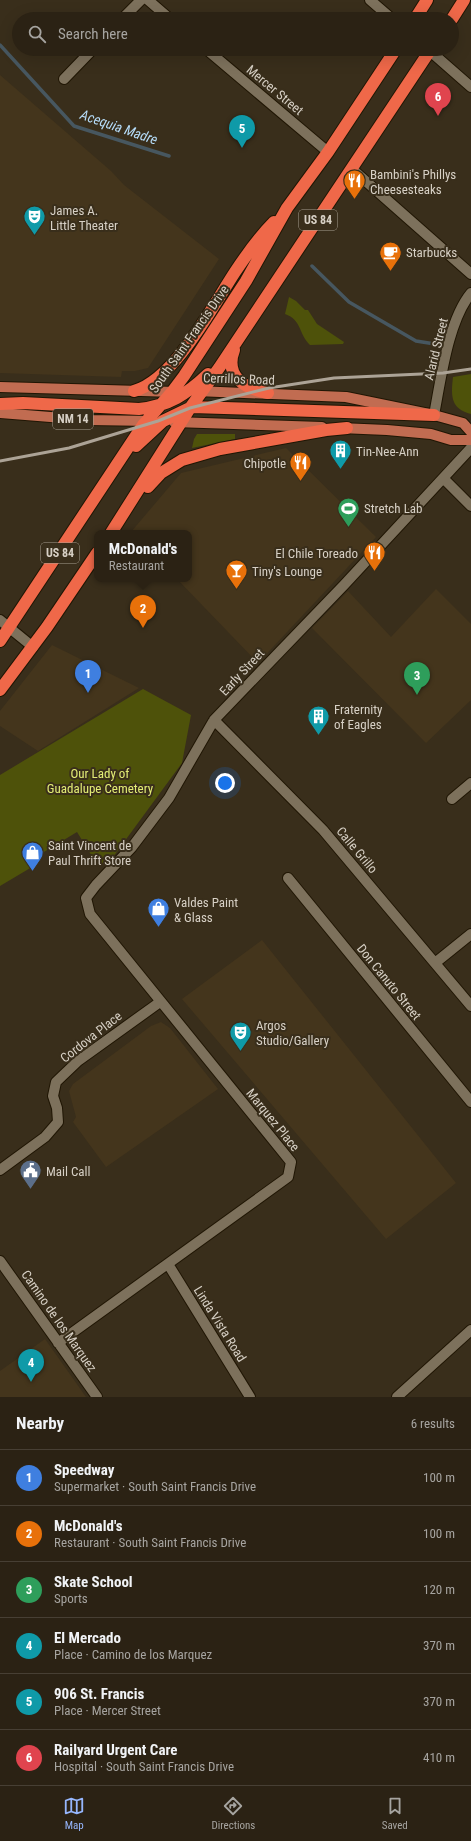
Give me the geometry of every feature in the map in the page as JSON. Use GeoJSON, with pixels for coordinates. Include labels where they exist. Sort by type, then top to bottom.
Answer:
{"type":"FeatureCollection","features":[{"type":"Feature","properties":{"kind":"highway"},"geometry":{"type":"LineString","coordinates":[[419,12],[427,0]]}},
{"type":"Feature","properties":{"kind":"highway"},"geometry":{"type":"LineString","coordinates":[[456,12],[464,0]]}},
{"type":"Feature","properties":{"kind":"highway","name":"South Saint Francis Drive"},"geometry":{"type":"LineString","coordinates":[[0,642],[146,421],[172,392],[246,280],[287,208],[328,152],[391,56]]}},
{"type":"Feature","properties":{"kind":"highway","name":"US 84"},"geometry":{"type":"LineString","coordinates":[[113,529],[203,390],[427,56]]}},
{"type":"Feature","properties":{"kind":"highway"},"geometry":{"type":"LineString","coordinates":[[134,391],[150,384],[179,356],[261,235],[287,208]]}},
{"type":"Feature","properties":{"kind":"highway"},"geometry":{"type":"LineString","coordinates":[[240,336],[231,362],[235,374],[243,384],[256,391],[268,393]]}},
{"type":"Feature","properties":{"kind":"highway"},"geometry":{"type":"LineString","coordinates":[[0,404],[23,403],[139,409],[160,406],[167,404],[188,391],[229,352]]}},
{"type":"Feature","properties":{"kind":"highway"},"geometry":{"type":"LineString","coordinates":[[119,463],[163,421],[192,407],[434,415]]}},
{"type":"Feature","properties":{"kind":"highway"},"geometry":{"type":"LineString","coordinates":[[113,529],[161,473],[182,460],[220,449],[326,430],[347,428]]}},
{"type":"Feature","properties":{"kind":"highway","name":"US 84"},"geometry":{"type":"LineString","coordinates":[[0,690],[33,646],[94,557]]}},
{"type":"Feature","properties":{"kind":"main road","name":"Cerrillos Road"},"geometry":{"type":"LineString","coordinates":[[0,387],[172,392],[203,390],[346,397],[434,415],[463,423],[471,432]]}},
{"type":"Feature","properties":{"kind":"main road","name":"NM 14"},"geometry":{"type":"LineString","coordinates":[[0,413],[80,419],[182,422]]}},
{"type":"Feature","properties":{"kind":"main road"},"geometry":{"type":"LineString","coordinates":[[182,422],[347,428],[424,434],[451,440],[471,440]]}},
{"type":"Feature","properties":{"kind":"street"},"geometry":{"type":"LineString","coordinates":[[129,12],[141,0]]}},
{"type":"Feature","properties":{"kind":"street"},"geometry":{"type":"LineString","coordinates":[[148,0],[162,12]]}},
{"type":"Feature","properties":{"kind":"street"},"geometry":{"type":"LineString","coordinates":[[370,0],[384,12]]}},
{"type":"Feature","properties":{"kind":"street"},"geometry":{"type":"LineString","coordinates":[[64,79],[87,56]]}},
{"type":"Feature","properties":{"kind":"street","name":"Mercer Street"},"geometry":{"type":"LineString","coordinates":[[214,56],[328,152]]}},
{"type":"Feature","properties":{"kind":"street"},"geometry":{"type":"LineString","coordinates":[[437,56],[471,87]]}},
{"type":"Feature","properties":{"kind":"street"},"geometry":{"type":"LineString","coordinates":[[352,169],[471,274]]}},
{"type":"Feature","properties":{"kind":"street","name":"Alarid Street"},"geometry":{"type":"LineString","coordinates":[[434,415],[453,332],[463,304],[471,293]]}},
{"type":"Feature","properties":{"kind":"street","name":"Early Street"},"geometry":{"type":"LineString","coordinates":[[109,937],[90,914],[86,898],[100,880],[132,847],[169,798],[214,720],[444,479],[471,448]]}},
{"type":"Feature","properties":{"kind":"street"},"geometry":{"type":"LineString","coordinates":[[444,479],[471,506]]}},
{"type":"Feature","properties":{"kind":"street"},"geometry":{"type":"LineString","coordinates":[[0,620],[33,646]]}},
{"type":"Feature","properties":{"kind":"street","name":"Calle Grillo"},"geometry":{"type":"LineString","coordinates":[[214,720],[323,830],[471,1006]]}},
{"type":"Feature","properties":{"kind":"street"},"geometry":{"type":"LineString","coordinates":[[452,799],[471,783]]}},
{"type":"Feature","properties":{"kind":"street","name":"Don Canuto Street"},"geometry":{"type":"LineString","coordinates":[[288,878],[471,1102]]}},
{"type":"Feature","properties":{"kind":"street"},"geometry":{"type":"LineString","coordinates":[[435,963],[471,934]]}},
{"type":"Feature","properties":{"kind":"street","name":"Marquez Place"},"geometry":{"type":"LineString","coordinates":[[58,1343],[288,1177],[291,1162],[160,1002],[109,937]]}},
{"type":"Feature","properties":{"kind":"street","name":"Cordova Place"},"geometry":{"type":"LineString","coordinates":[[0,1170],[45,1137],[58,1122],[57,1108],[53,1096],[56,1082],[78,1060],[160,1002]]}},
{"type":"Feature","properties":{"kind":"street","name":"Camino de los Marquez"},"geometry":{"type":"LineString","coordinates":[[0,1261],[97,1397]]}},
{"type":"Feature","properties":{"kind":"street","name":"Linda Vista Road"},"geometry":{"type":"LineString","coordinates":[[168,1264],[250,1397]]}},
{"type":"Feature","properties":{"kind":"street"},"geometry":{"type":"LineString","coordinates":[[397,1397],[471,1330]]}},
{"type":"Feature","properties":{"kind":"shaded area"},"geometry":{"type":"Polygon","coordinates":[[[0,75],[111,171],[124,185],[219,259],[148,368],[135,371],[122,371],[121,377],[0,373],[0,75]]]}},
{"type":"Feature","properties":{"kind":"shaded area"},"geometry":{"type":"Polygon","coordinates":[[[286,448],[376,537],[258,663],[180,582],[192,582],[192,530],[133,530],[181,473],[286,448]]]}},
{"type":"Feature","properties":{"kind":"shaded area"},"geometry":{"type":"Polygon","coordinates":[[[436,589],[471,624],[471,700],[426,743],[312,628],[348,591],[391,637],[436,589]]]}},
{"type":"Feature","properties":{"kind":"shaded area"},"geometry":{"type":"Polygon","coordinates":[[[52,645],[139,688],[38,751],[0,726],[0,711],[52,645]]]}},
{"type":"Feature","properties":{"kind":"shaded area"},"geometry":{"type":"Polygon","coordinates":[[[262,940],[456,1183],[386,1239],[182,999],[262,940]]]}},
{"type":"Feature","properties":{"kind":"shaded area"},"geometry":{"type":"Polygon","coordinates":[[[161,1022],[170,1028],[218,1089],[106,1167],[73,1122],[76,1117],[69,1091],[73,1084],[151,1026],[161,1022]]]}},
{"type":"Feature","properties":{"kind":"shaded area"},"geometry":{"type":"Polygon","coordinates":[[[45,1339],[86,1397],[0,1397],[0,1371],[45,1339]]]}},
{"type":"Feature","properties":{"kind":"green space"},"geometry":{"type":"Polygon","coordinates":[[[289,297],[296,301],[305,310],[308,310],[317,324],[344,342],[343,344],[310,345],[303,336],[297,323],[285,314],[289,297]]]}},
{"type":"Feature","properties":{"kind":"green space"},"geometry":{"type":"Polygon","coordinates":[[[471,374],[471,414],[459,409],[453,400],[452,390],[453,377],[471,374]]]}},
{"type":"Feature","properties":{"kind":"green space"},"geometry":{"type":"Polygon","coordinates":[[[197,434],[235,434],[235,439],[192,448],[197,434]]]}},
{"type":"Feature","properties":{"kind":"green space","name":"Our Lady of Guadalupe Cemetery"},"geometry":{"type":"Polygon","coordinates":[[[143,689],[191,715],[182,763],[113,857],[98,866],[77,832],[29,861],[32,867],[0,886],[0,775],[143,689]]]}},
{"type":"Feature","properties":{"kind":"waterway","name":"Acequia Madre"},"geometry":{"type":"LineString","coordinates":[[0,45],[74,126],[169,156]]}},
{"type":"Feature","properties":{"kind":"waterway","name":"Acequia Madre"},"geometry":{"type":"LineString","coordinates":[[312,266],[349,302],[416,341],[435,344]]}},
{"type":"Feature","properties":{"kind":"railway"},"geometry":{"type":"LineString","coordinates":[[0,461],[69,448],[158,421],[190,408],[269,388],[334,378],[443,373],[471,369]]}},
{"type":"Feature","properties":{"kind":"place","name":"Railyard Urgent Care"},"geometry":{"type":"Point","coordinates":[438,116]}},
{"type":"Feature","properties":{"kind":"place","name":"906 St. Francis"},"geometry":{"type":"Point","coordinates":[242,148]}},
{"type":"Feature","properties":{"kind":"place","name":"Bambini's Phillys Cheesesteaks"},"geometry":{"type":"Point","coordinates":[354,200]}},
{"type":"Feature","properties":{"kind":"place","name":"James A. Little Theater"},"geometry":{"type":"Point","coordinates":[34,236]}},
{"type":"Feature","properties":{"kind":"place","name":"Starbucks"},"geometry":{"type":"Point","coordinates":[390,272]}},
{"type":"Feature","properties":{"kind":"place","name":"Tin-Nee-Ann"},"geometry":{"type":"Point","coordinates":[340,470]}},
{"type":"Feature","properties":{"kind":"place","name":"Chipotle"},"geometry":{"type":"Point","coordinates":[301,482]}},
{"type":"Feature","properties":{"kind":"place","name":"Stretch Lab"},"geometry":{"type":"Point","coordinates":[349,528]}},
{"type":"Feature","properties":{"kind":"place","name":"El Chile Toreado"},"geometry":{"type":"Point","coordinates":[374,572]}},
{"type":"Feature","properties":{"kind":"place","name":"Tiny's Lounge"},"geometry":{"type":"Point","coordinates":[236,590]}},
{"type":"Feature","properties":{"kind":"place","name":"McDonald's"},"geometry":{"type":"Point","coordinates":[143,628]}},
{"type":"Feature","properties":{"kind":"place","name":"Speedway"},"geometry":{"type":"Point","coordinates":[88,693]}},
{"type":"Feature","properties":{"kind":"place","name":"Skate School"},"geometry":{"type":"Point","coordinates":[417,695]}},
{"type":"Feature","properties":{"kind":"place","name":"Fraternity of Eagles"},"geometry":{"type":"Point","coordinates":[319,736]}},
{"type":"Feature","properties":{"kind":"place","name":"Saint Vincent de Paul Thrift Store"},"geometry":{"type":"Point","coordinates":[32,872]}},
{"type":"Feature","properties":{"kind":"place","name":"Valdes Paint & Glass"},"geometry":{"type":"Point","coordinates":[159,928]}},
{"type":"Feature","properties":{"kind":"place","name":"Argos Studio/Gallery"},"geometry":{"type":"Point","coordinates":[240,1052]}},
{"type":"Feature","properties":{"kind":"place","name":"Mail Call"},"geometry":{"type":"Point","coordinates":[30,1190]}},
{"type":"Feature","properties":{"kind":"place","name":"El Mercado"},"geometry":{"type":"Point","coordinates":[31,1382]}}]}
